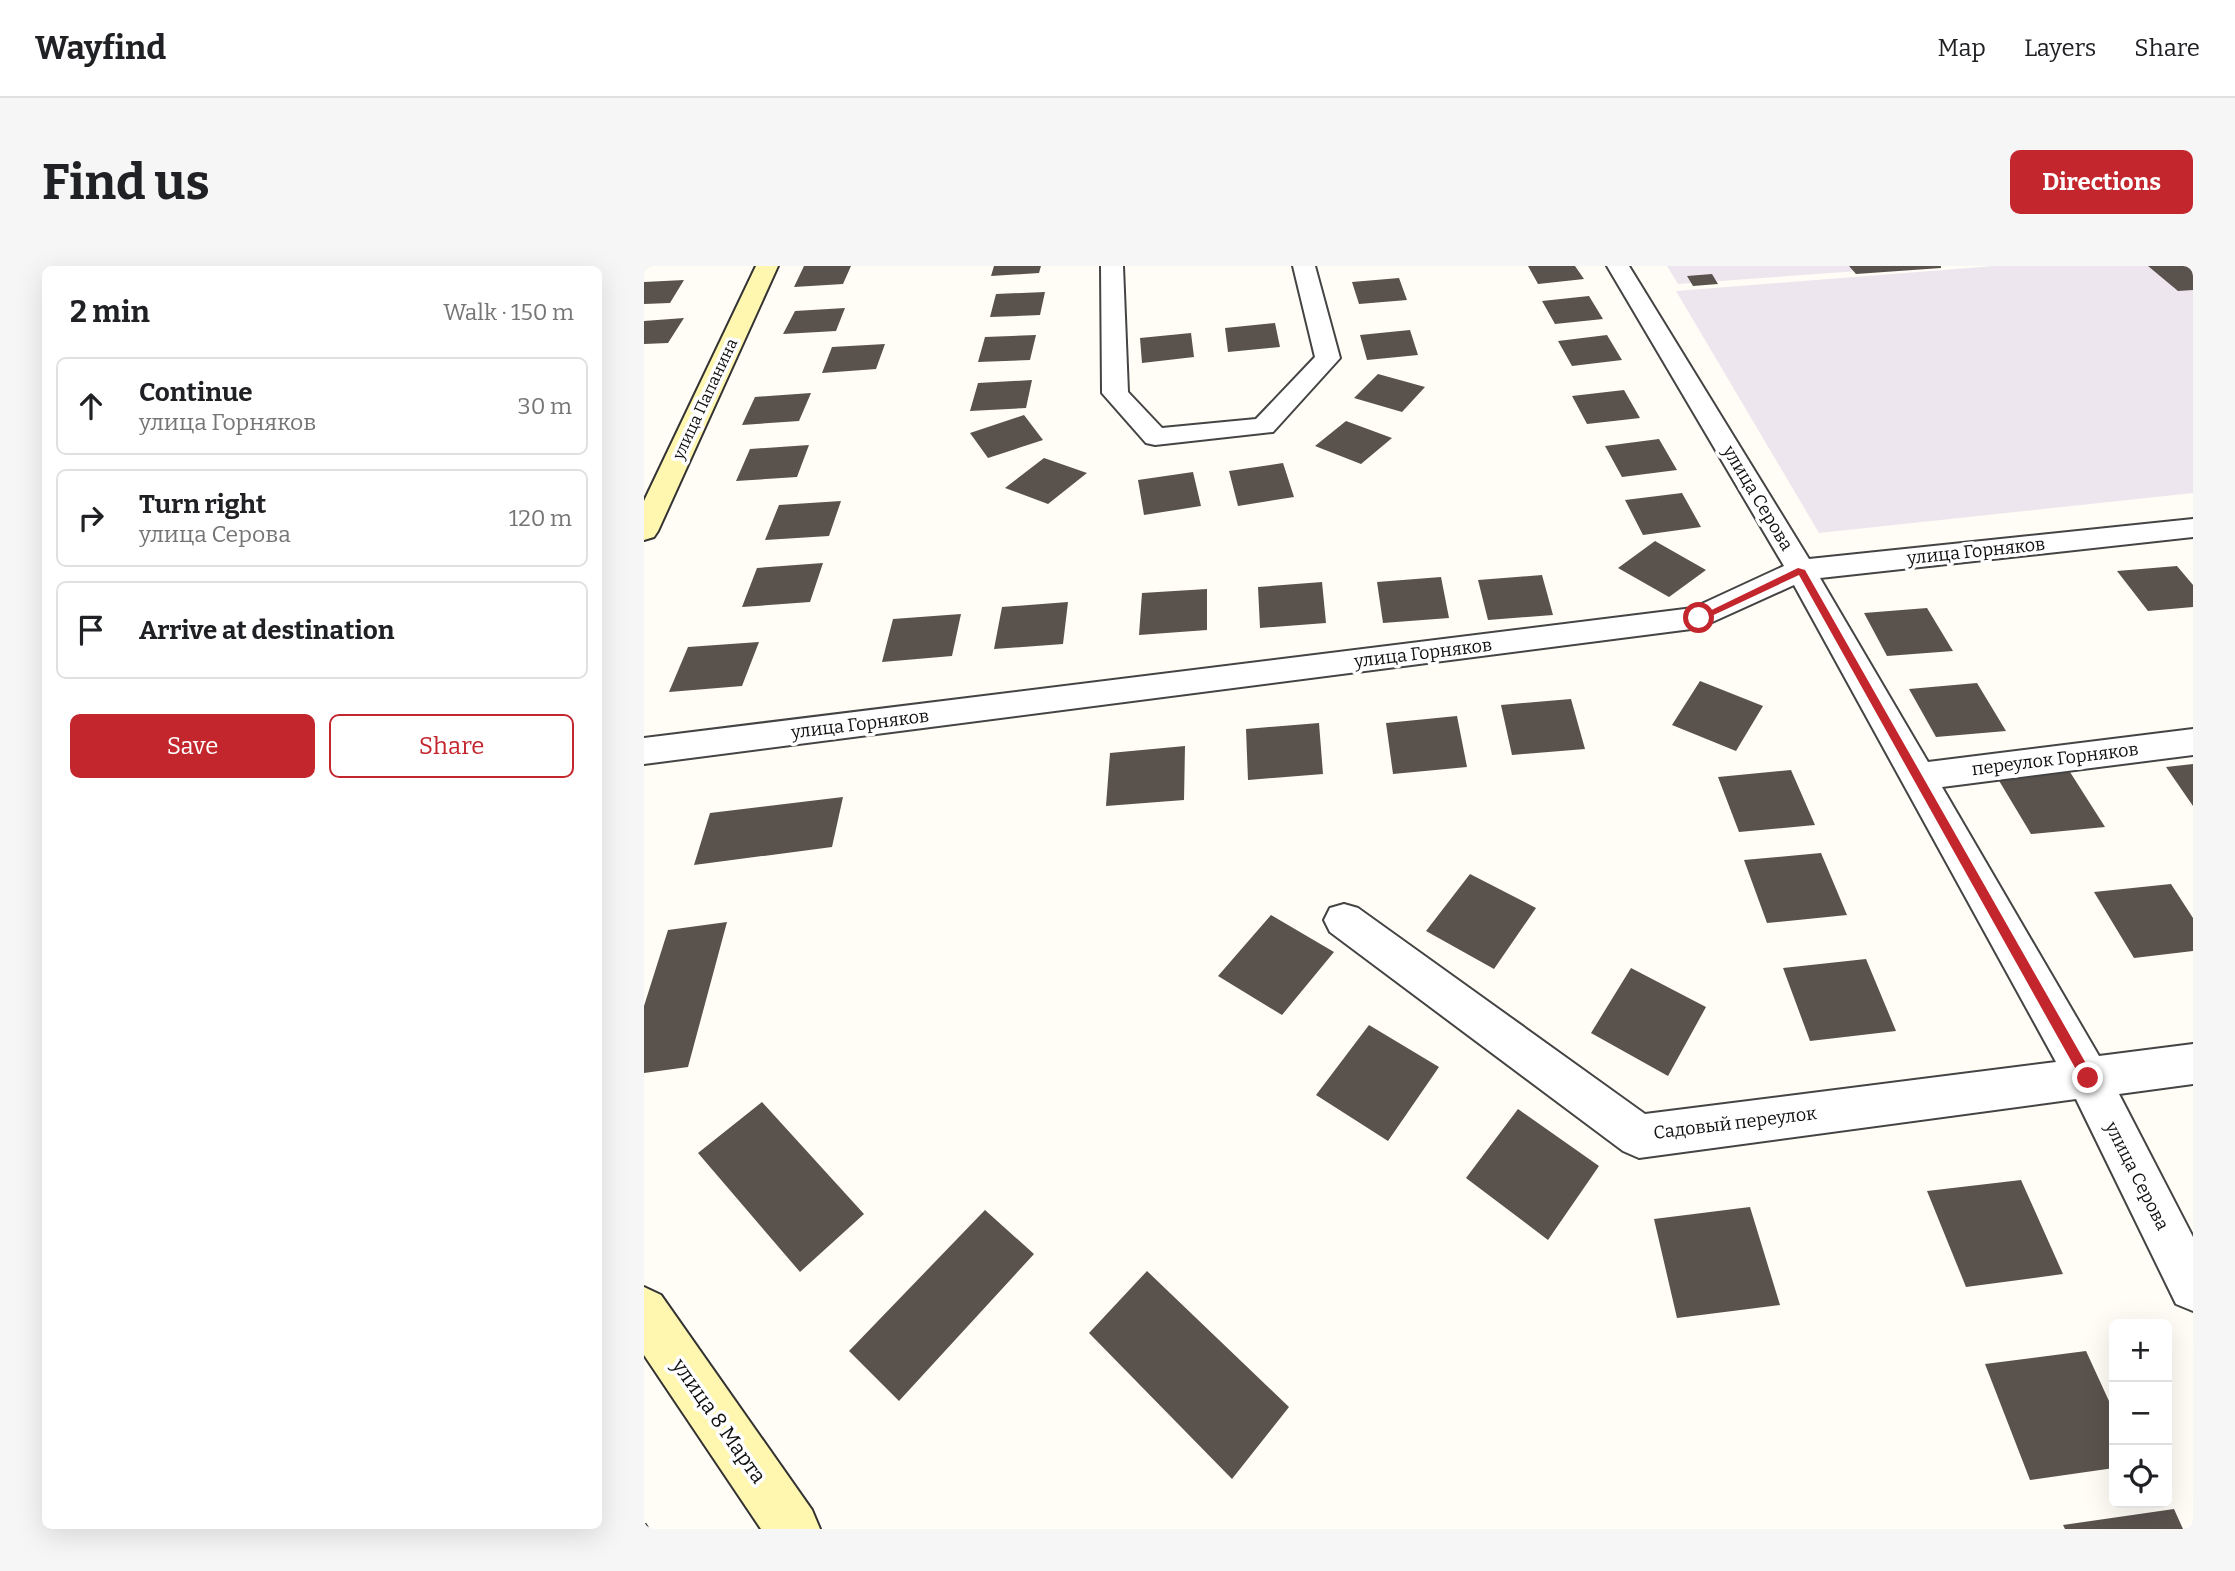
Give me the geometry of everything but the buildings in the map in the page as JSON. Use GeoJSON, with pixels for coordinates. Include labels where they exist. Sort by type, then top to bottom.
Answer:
{"type":"FeatureCollection","features":[{"type":"Feature","properties":{"kind":"street","name":"улица Папанина"},"geometry":{"type":"LineString","coordinates":[[644,531],[767,266]]}},
{"type":"Feature","properties":{"kind":"street"},"geometry":{"type":"LineString","coordinates":[[1112,266],[1115,393],[1155,438],[1264,426],[1328,358],[1304,266]]}},
{"type":"Feature","properties":{"kind":"street","name":"улица Серова"},"geometry":{"type":"LineString","coordinates":[[1618,266],[1801,570],[2088,1078],[2193,1287]]}},
{"type":"Feature","properties":{"kind":"street","name":"улица Горняков"},"geometry":{"type":"LineString","coordinates":[[644,751],[1699,618],[1801,570],[2193,528]]}},
{"type":"Feature","properties":{"kind":"street","name":"переулок Горняков"},"geometry":{"type":"LineString","coordinates":[[1917,777],[2193,742]]}},
{"type":"Feature","properties":{"kind":"street","name":"Садовый переулок"},"geometry":{"type":"LineString","coordinates":[[1345,920],[1639,1136],[2193,1064]]}},
{"type":"Feature","properties":{"kind":"street","name":"улица 8 Марта"},"geometry":{"type":"LineString","coordinates":[[644,1312],[793,1529]]}},
{"type":"Feature","properties":{"kind":"path"},"geometry":{"type":"LineString","coordinates":[[644,1524],[647,1529]]}},
{"type":"Feature","properties":{"kind":"shaded area"},"geometry":{"type":"Polygon","coordinates":[[[1667,266],[1929,266],[1678,284],[1667,266]]]}},
{"type":"Feature","properties":{"kind":"shaded area"},"geometry":{"type":"Polygon","coordinates":[[[1994,266],[2193,266],[2193,493],[1819,533],[1676,291],[1994,266]]]}},
{"type":"Feature","properties":{"kind":"route"},"geometry":{"type":"LineString","coordinates":[[1699,618],[1801,570],[2088,1078]]}}]}
